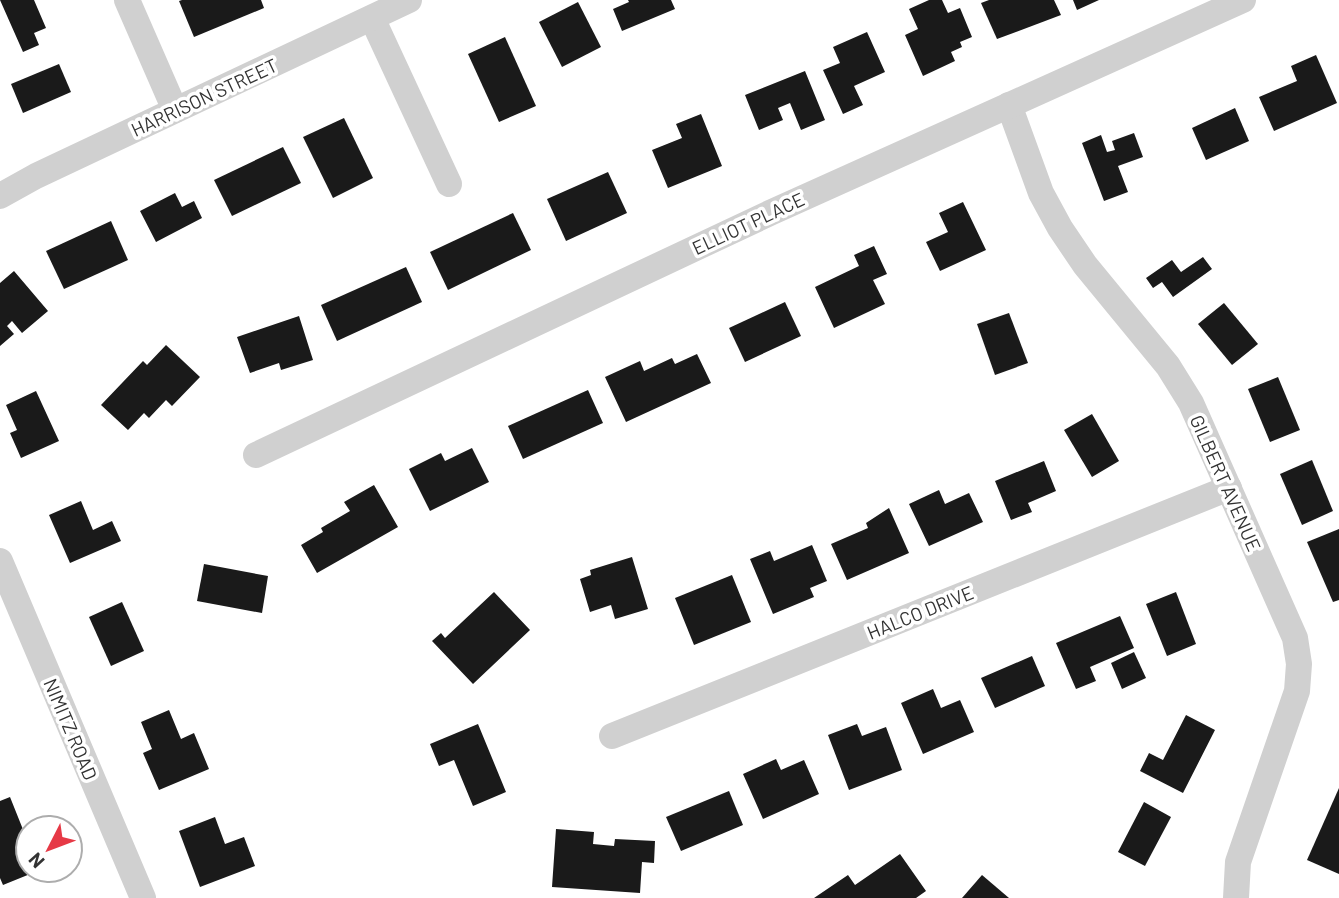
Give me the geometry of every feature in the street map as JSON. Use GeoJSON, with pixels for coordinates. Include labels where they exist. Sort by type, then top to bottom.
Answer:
{"type":"FeatureCollection","features":[{"type":"Feature","properties":{"kind":"street"},"geometry":{"type":"LineString","coordinates":[[127,0],[176,110]]}},
{"type":"Feature","properties":{"kind":"street","name":"HARRISON STREET"},"geometry":{"type":"LineString","coordinates":[[0,196],[410,0]]}},
{"type":"Feature","properties":{"kind":"street","name":"ELLIOT PLACE"},"geometry":{"type":"LineString","coordinates":[[256,454],[772,212],[1243,0]]}},
{"type":"Feature","properties":{"kind":"street"},"geometry":{"type":"LineString","coordinates":[[372,18],[449,184]]}},
{"type":"Feature","properties":{"kind":"street","name":"GILBERT AVENUE"},"geometry":{"type":"LineString","coordinates":[[1009,105],[1041,193],[1060,228],[1085,265],[1168,366],[1191,404],[1295,638],[1299,664],[1297,691],[1238,862],[1236,898]]}},
{"type":"Feature","properties":{"kind":"street","name":"HALCO DRIVE"},"geometry":{"type":"LineString","coordinates":[[612,736],[1229,488]]}},
{"type":"Feature","properties":{"kind":"street","name":"NIMITZ ROAD"},"geometry":{"type":"LineString","coordinates":[[0,561],[143,898]]}},
{"type":"Feature","properties":{"kind":"building"},"geometry":{"type":"Polygon","coordinates":[[[0,0],[34,0],[46,28],[34,33],[39,45],[23,52],[0,0]]]}},
{"type":"Feature","properties":{"kind":"building"},"geometry":{"type":"Polygon","coordinates":[[[261,0],[264,8],[194,37],[179,1],[261,0]]]}},
{"type":"Feature","properties":{"kind":"building"},"geometry":{"type":"Polygon","coordinates":[[[628,0],[671,0],[675,9],[622,31],[613,9],[629,2],[628,0]]]}},
{"type":"Feature","properties":{"kind":"building"},"geometry":{"type":"Polygon","coordinates":[[[929,0],[942,0],[948,13],[960,8],[972,37],[960,42],[962,47],[951,52],[955,61],[923,76],[905,35],[918,29],[909,9],[929,0]]]}},
{"type":"Feature","properties":{"kind":"building"},"geometry":{"type":"Polygon","coordinates":[[[989,0],[1054,0],[1061,15],[997,39],[981,3],[989,0]]]}},
{"type":"Feature","properties":{"kind":"building"},"geometry":{"type":"Polygon","coordinates":[[[1073,0],[1099,0],[1077,10],[1073,0]]]}},
{"type":"Feature","properties":{"kind":"building"},"geometry":{"type":"Polygon","coordinates":[[[578,2],[601,47],[562,67],[539,22],[578,2]]]}},
{"type":"Feature","properties":{"kind":"building"},"geometry":{"type":"Polygon","coordinates":[[[867,32],[885,72],[854,86],[863,105],[843,114],[823,70],[840,63],[833,47],[867,32]]]}},
{"type":"Feature","properties":{"kind":"building"},"geometry":{"type":"Polygon","coordinates":[[[505,37],[536,106],[499,122],[468,54],[505,37]]]}},
{"type":"Feature","properties":{"kind":"building"},"geometry":{"type":"Polygon","coordinates":[[[1316,55],[1337,103],[1274,131],[1259,97],[1297,81],[1291,66],[1316,55]]]}},
{"type":"Feature","properties":{"kind":"building"},"geometry":{"type":"Polygon","coordinates":[[[59,64],[71,92],[23,113],[11,84],[59,64]]]}},
{"type":"Feature","properties":{"kind":"building"},"geometry":{"type":"Polygon","coordinates":[[[805,71],[825,120],[801,130],[790,103],[778,108],[783,120],[759,130],[745,95],[805,71]]]}},
{"type":"Feature","properties":{"kind":"building"},"geometry":{"type":"Polygon","coordinates":[[[1235,108],[1249,141],[1206,160],[1192,128],[1235,108]]]}},
{"type":"Feature","properties":{"kind":"building"},"geometry":{"type":"Polygon","coordinates":[[[701,114],[722,166],[668,188],[652,150],[682,138],[676,124],[701,114]]]}},
{"type":"Feature","properties":{"kind":"building"},"geometry":{"type":"Polygon","coordinates":[[[344,118],[373,178],[333,198],[303,137],[344,118]]]}},
{"type":"Feature","properties":{"kind":"building"},"geometry":{"type":"Polygon","coordinates":[[[1134,133],[1143,157],[1118,166],[1128,192],[1104,201],[1082,143],[1101,135],[1107,152],[1115,150],[1112,141],[1134,133]]]}},
{"type":"Feature","properties":{"kind":"building"},"geometry":{"type":"Polygon","coordinates":[[[283,147],[301,183],[232,216],[214,180],[283,147]]]}},
{"type":"Feature","properties":{"kind":"building"},"geometry":{"type":"Polygon","coordinates":[[[608,172],[627,213],[566,241],[547,199],[608,172]]]}},
{"type":"Feature","properties":{"kind":"building"},"geometry":{"type":"Polygon","coordinates":[[[175,193],[182,207],[194,201],[202,218],[156,242],[140,211],[175,193]]]}},
{"type":"Feature","properties":{"kind":"building"},"geometry":{"type":"Polygon","coordinates":[[[963,202],[986,250],[940,271],[926,242],[948,232],[939,213],[963,202]]]}},
{"type":"Feature","properties":{"kind":"building"},"geometry":{"type":"Polygon","coordinates":[[[513,213],[531,250],[448,290],[430,252],[513,213]]]}},
{"type":"Feature","properties":{"kind":"building"},"geometry":{"type":"Polygon","coordinates":[[[111,221],[128,260],[64,289],[46,251],[111,221]]]}},
{"type":"Feature","properties":{"kind":"building"},"geometry":{"type":"Polygon","coordinates":[[[874,246],[887,274],[873,280],[885,304],[834,328],[815,287],[859,266],[854,255],[874,246]]]}},
{"type":"Feature","properties":{"kind":"building"},"geometry":{"type":"Polygon","coordinates":[[[1203,257],[1212,269],[1173,297],[1162,282],[1153,288],[1146,278],[1172,260],[1181,272],[1203,257]]]}},
{"type":"Feature","properties":{"kind":"building"},"geometry":{"type":"Polygon","coordinates":[[[406,267],[422,302],[337,341],[321,305],[406,267]]]}},
{"type":"Feature","properties":{"kind":"building"},"geometry":{"type":"Polygon","coordinates":[[[14,271],[48,311],[22,333],[12,321],[7,326],[14,334],[0,346],[0,283],[14,271]]]}},
{"type":"Feature","properties":{"kind":"building"},"geometry":{"type":"Polygon","coordinates":[[[785,302],[801,336],[745,362],[729,328],[785,302]]]}},
{"type":"Feature","properties":{"kind":"building"},"geometry":{"type":"Polygon","coordinates":[[[1224,303],[1258,344],[1232,365],[1198,324],[1224,303]]]}},
{"type":"Feature","properties":{"kind":"building"},"geometry":{"type":"Polygon","coordinates":[[[1009,313],[1028,363],[995,375],[977,324],[1009,313]]]}},
{"type":"Feature","properties":{"kind":"building"},"geometry":{"type":"Polygon","coordinates":[[[299,316],[313,360],[281,370],[279,363],[250,373],[237,337],[299,316]]]}},
{"type":"Feature","properties":{"kind":"building"},"geometry":{"type":"Polygon","coordinates":[[[166,345],[200,377],[172,406],[166,400],[149,418],[144,413],[128,430],[101,405],[143,361],[147,365],[166,345]]]}},
{"type":"Feature","properties":{"kind":"building"},"geometry":{"type":"Polygon","coordinates":[[[697,354],[711,383],[626,422],[605,377],[640,361],[644,371],[672,358],[675,364],[697,354]]]}},
{"type":"Feature","properties":{"kind":"building"},"geometry":{"type":"Polygon","coordinates":[[[1278,377],[1300,430],[1270,442],[1248,389],[1278,377]]]}},
{"type":"Feature","properties":{"kind":"building"},"geometry":{"type":"Polygon","coordinates":[[[588,390],[603,423],[523,459],[508,426],[588,390]]]}},
{"type":"Feature","properties":{"kind":"building"},"geometry":{"type":"Polygon","coordinates":[[[36,391],[59,441],[21,458],[10,433],[17,430],[6,405],[36,391]]]}},
{"type":"Feature","properties":{"kind":"building"},"geometry":{"type":"Polygon","coordinates":[[[1092,414],[1119,461],[1092,477],[1064,430],[1092,414]]]}},
{"type":"Feature","properties":{"kind":"building"},"geometry":{"type":"Polygon","coordinates":[[[472,448],[489,482],[430,511],[409,469],[441,453],[445,461],[472,448]]]}},
{"type":"Feature","properties":{"kind":"building"},"geometry":{"type":"Polygon","coordinates":[[[1312,460],[1333,511],[1302,525],[1280,474],[1312,460]]]}},
{"type":"Feature","properties":{"kind":"building"},"geometry":{"type":"Polygon","coordinates":[[[1044,461],[1056,491],[1028,503],[1032,512],[1011,520],[995,481],[1044,461]]]}},
{"type":"Feature","properties":{"kind":"building"},"geometry":{"type":"Polygon","coordinates":[[[374,485],[398,527],[317,573],[301,545],[323,532],[321,528],[350,511],[344,502],[374,485]]]}},
{"type":"Feature","properties":{"kind":"building"},"geometry":{"type":"Polygon","coordinates":[[[939,490],[945,504],[969,493],[983,522],[929,546],[909,504],[939,490]]]}},
{"type":"Feature","properties":{"kind":"building"},"geometry":{"type":"Polygon","coordinates":[[[81,501],[93,530],[112,521],[121,541],[70,563],[49,515],[81,501]]]}},
{"type":"Feature","properties":{"kind":"building"},"geometry":{"type":"Polygon","coordinates":[[[889,508],[909,553],[847,580],[831,544],[868,528],[866,523],[889,508]]]}},
{"type":"Feature","properties":{"kind":"building"},"geometry":{"type":"Polygon","coordinates":[[[1339,529],[1339,600],[1333,602],[1307,542],[1339,529]]]}},
{"type":"Feature","properties":{"kind":"building"},"geometry":{"type":"Polygon","coordinates":[[[812,545],[827,581],[810,588],[814,597],[773,614],[750,559],[770,551],[774,561],[812,545]]]}},
{"type":"Feature","properties":{"kind":"building"},"geometry":{"type":"Polygon","coordinates":[[[632,557],[648,609],[615,619],[611,605],[590,612],[580,579],[591,575],[590,570],[632,557]]]}},
{"type":"Feature","properties":{"kind":"building"},"geometry":{"type":"Polygon","coordinates":[[[204,564],[268,576],[262,613],[197,601],[204,564]]]}},
{"type":"Feature","properties":{"kind":"building"},"geometry":{"type":"Polygon","coordinates":[[[732,575],[751,622],[694,645],[675,598],[732,575]]]}},
{"type":"Feature","properties":{"kind":"building"},"geometry":{"type":"Polygon","coordinates":[[[494,592],[530,630],[473,684],[432,641],[441,633],[445,638],[494,592]]]}},
{"type":"Feature","properties":{"kind":"building"},"geometry":{"type":"Polygon","coordinates":[[[1176,592],[1196,644],[1167,656],[1146,604],[1176,592]]]}},
{"type":"Feature","properties":{"kind":"building"},"geometry":{"type":"Polygon","coordinates":[[[122,602],[144,651],[111,666],[89,617],[122,602]]]}},
{"type":"Feature","properties":{"kind":"building"},"geometry":{"type":"Polygon","coordinates":[[[1120,616],[1134,648],[1090,667],[1096,681],[1076,689],[1056,643],[1120,616]]]}},
{"type":"Feature","properties":{"kind":"building"},"geometry":{"type":"Polygon","coordinates":[[[1134,652],[1146,678],[1122,689],[1111,663],[1134,652]]]}},
{"type":"Feature","properties":{"kind":"building"},"geometry":{"type":"Polygon","coordinates":[[[1032,656],[1045,686],[995,708],[981,678],[1032,656]]]}},
{"type":"Feature","properties":{"kind":"building"},"geometry":{"type":"Polygon","coordinates":[[[933,689],[941,708],[960,700],[974,732],[923,754],[901,703],[933,689]]]}},
{"type":"Feature","properties":{"kind":"building"},"geometry":{"type":"Polygon","coordinates":[[[169,710],[181,739],[194,733],[209,769],[159,790],[143,753],[152,749],[141,722],[169,710]]]}},
{"type":"Feature","properties":{"kind":"building"},"geometry":{"type":"Polygon","coordinates":[[[1186,715],[1215,730],[1183,793],[1140,771],[1149,753],[1163,760],[1186,715]]]}},
{"type":"Feature","properties":{"kind":"building"},"geometry":{"type":"Polygon","coordinates":[[[478,724],[506,792],[473,806],[454,760],[439,766],[430,744],[478,724]]]}},
{"type":"Feature","properties":{"kind":"building"},"geometry":{"type":"Polygon","coordinates":[[[857,724],[862,736],[886,727],[902,770],[849,790],[828,735],[857,724]]]}},
{"type":"Feature","properties":{"kind":"building"},"geometry":{"type":"Polygon","coordinates":[[[776,759],[781,770],[804,760],[819,794],[763,819],[743,774],[776,759]]]}},
{"type":"Feature","properties":{"kind":"building"},"geometry":{"type":"Polygon","coordinates":[[[1339,788],[1339,874],[1307,860],[1339,788]]]}},
{"type":"Feature","properties":{"kind":"building"},"geometry":{"type":"Polygon","coordinates":[[[729,791],[743,825],[681,851],[666,817],[729,791]]]}},
{"type":"Feature","properties":{"kind":"building"},"geometry":{"type":"Polygon","coordinates":[[[10,797],[17,814],[14,814],[14,881],[3,885],[0,878],[0,801],[10,797]]]}},
{"type":"Feature","properties":{"kind":"building"},"geometry":{"type":"Polygon","coordinates":[[[1144,802],[1171,817],[1145,866],[1118,852],[1144,802]]]}},
{"type":"Feature","properties":{"kind":"building"},"geometry":{"type":"Polygon","coordinates":[[[215,817],[225,844],[244,837],[255,866],[200,887],[179,831],[215,817]]]}},
{"type":"Feature","properties":{"kind":"building"},"geometry":{"type":"Polygon","coordinates":[[[556,829],[594,832],[593,844],[614,846],[615,839],[655,841],[654,863],[642,862],[640,893],[552,887],[556,829]]]}},
{"type":"Feature","properties":{"kind":"building"},"geometry":{"type":"Polygon","coordinates":[[[900,854],[926,891],[916,898],[814,898],[848,875],[855,885],[900,854]]]}},
{"type":"Feature","properties":{"kind":"building"},"geometry":{"type":"Polygon","coordinates":[[[982,875],[1009,898],[962,898],[982,875]]]}}]}
